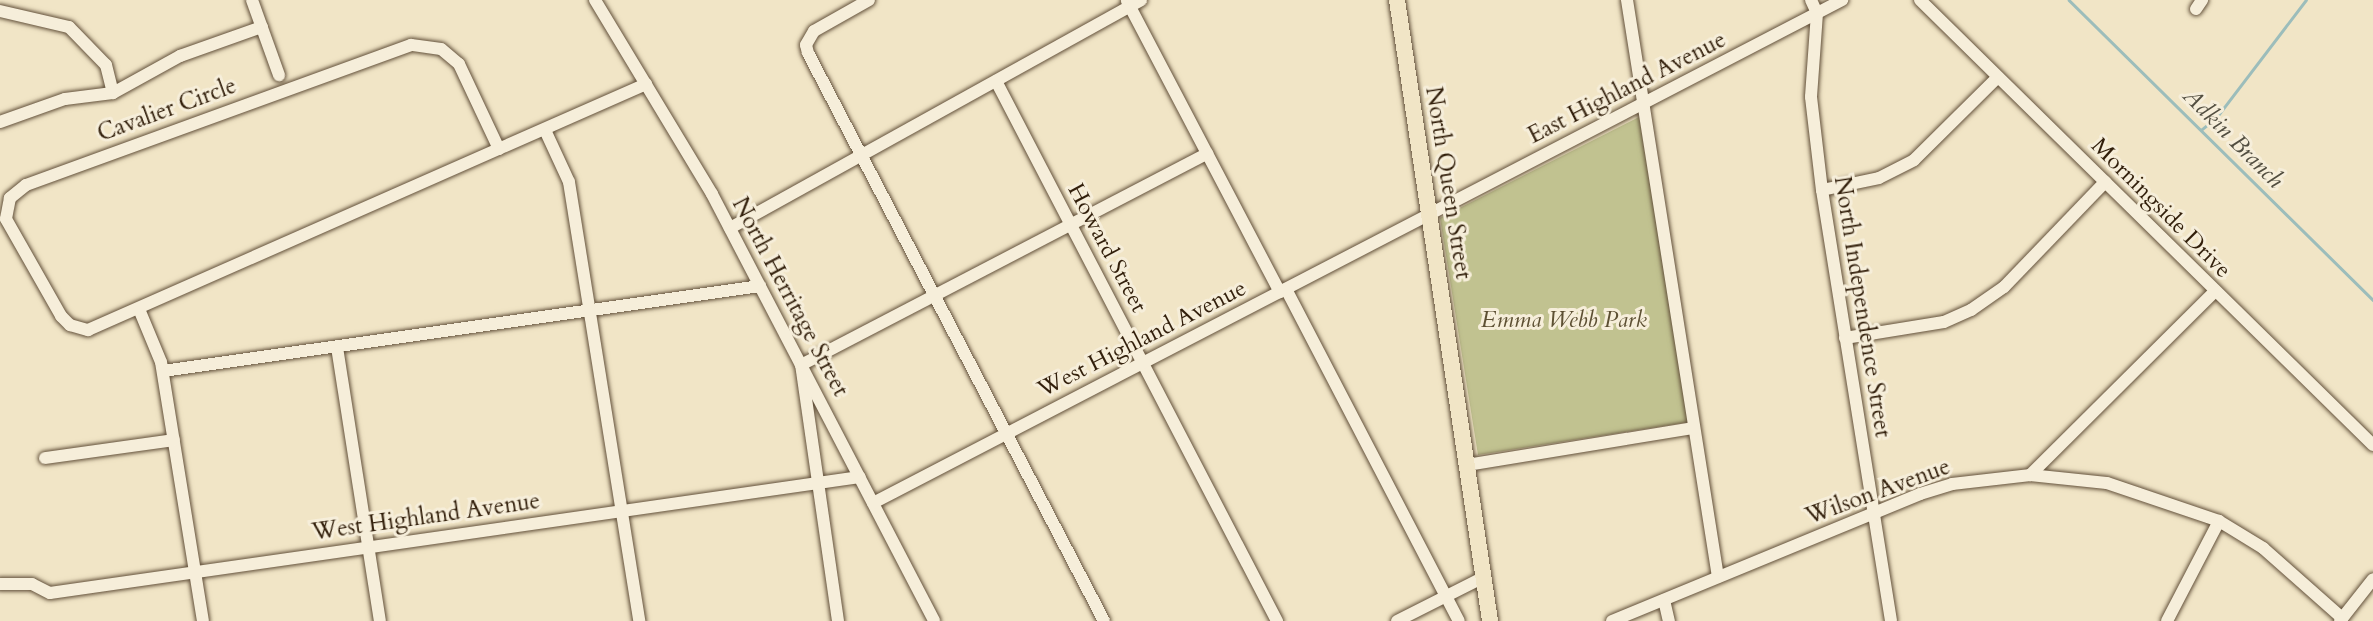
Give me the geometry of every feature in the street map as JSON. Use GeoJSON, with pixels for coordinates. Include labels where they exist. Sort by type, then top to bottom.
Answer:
{"type":"FeatureCollection","features":[{"type":"Feature","properties":{"kind":"main road","name":"North Queen Street"},"geometry":{"type":"LineString","coordinates":[[1397,0],[1490,621]]}},
{"type":"Feature","properties":{"kind":"street"},"geometry":{"type":"LineString","coordinates":[[252,0],[279,75]]}},
{"type":"Feature","properties":{"kind":"street","name":"North Herritage Street"},"geometry":{"type":"LineString","coordinates":[[595,0],[730,228],[934,621]]}},
{"type":"Feature","properties":{"kind":"street"},"geometry":{"type":"LineString","coordinates":[[869,0],[814,32],[806,45],[1104,621]]}},
{"type":"Feature","properties":{"kind":"street"},"geometry":{"type":"LineString","coordinates":[[1626,0],[1718,577]]}},
{"type":"Feature","properties":{"kind":"street","name":"North Independence Street"},"geometry":{"type":"LineString","coordinates":[[1811,0],[1817,13],[1811,97],[1822,190],[1891,621]]}},
{"type":"Feature","properties":{"kind":"street","name":"East Highland Avenue"},"geometry":{"type":"LineString","coordinates":[[1429,212],[1643,105],[1842,0]]}},
{"type":"Feature","properties":{"kind":"street","name":"Morningside Drive"},"geometry":{"type":"LineString","coordinates":[[1920,0],[2373,445]]}},
{"type":"Feature","properties":{"kind":"street"},"geometry":{"type":"LineString","coordinates":[[730,228],[1133,2],[1207,155],[1283,290],[1459,621]]}},
{"type":"Feature","properties":{"kind":"street"},"geometry":{"type":"LineString","coordinates":[[0,11],[69,27],[106,65],[113,93]]}},
{"type":"Feature","properties":{"kind":"street"},"geometry":{"type":"LineString","coordinates":[[0,122],[65,99],[113,93],[180,56],[262,27]]}},
{"type":"Feature","properties":{"kind":"street","name":"Cavalier Circle"},"geometry":{"type":"LineString","coordinates":[[139,309],[88,330],[70,325],[9,229],[10,198],[34,182],[411,44],[440,50],[459,64],[499,149]]}},
{"type":"Feature","properties":{"kind":"street"},"geometry":{"type":"LineString","coordinates":[[1822,190],[1879,178],[1914,160],[1998,77]]}},
{"type":"Feature","properties":{"kind":"street","name":"Howard Street"},"geometry":{"type":"LineString","coordinates":[[996,81],[1277,621]]}},
{"type":"Feature","properties":{"kind":"street"},"geometry":{"type":"LineString","coordinates":[[203,621],[163,372],[139,309],[646,84]]}},
{"type":"Feature","properties":{"kind":"street"},"geometry":{"type":"LineString","coordinates":[[545,130],[569,182],[639,621]]}},
{"type":"Feature","properties":{"kind":"street"},"geometry":{"type":"LineString","coordinates":[[838,621],[801,365],[1207,155]]}},
{"type":"Feature","properties":{"kind":"street"},"geometry":{"type":"LineString","coordinates":[[1846,338],[1944,322],[1971,310],[2004,288],[2105,182]]}},
{"type":"Feature","properties":{"kind":"street","name":"West Highland Avenue"},"geometry":{"type":"LineString","coordinates":[[873,503],[1429,212]]}},
{"type":"Feature","properties":{"kind":"street"},"geometry":{"type":"LineString","coordinates":[[163,372],[760,286]]}},
{"type":"Feature","properties":{"kind":"street"},"geometry":{"type":"LineString","coordinates":[[2030,475],[2215,292]]}},
{"type":"Feature","properties":{"kind":"street"},"geometry":{"type":"LineString","coordinates":[[337,347],[380,621]]}},
{"type":"Feature","properties":{"kind":"street"},"geometry":{"type":"LineString","coordinates":[[1467,465],[1694,428]]}},
{"type":"Feature","properties":{"kind":"street"},"geometry":{"type":"LineString","coordinates":[[45,458],[174,440]]}},
{"type":"Feature","properties":{"kind":"street","name":"Wilson Avenue"},"geometry":{"type":"LineString","coordinates":[[1612,621],[1874,512],[1952,484],[2030,475],[2106,483],[2218,521],[2263,548],[2341,620]]}},
{"type":"Feature","properties":{"kind":"street","name":"West Highland Avenue"},"geometry":{"type":"LineString","coordinates":[[0,584],[32,584],[50,593],[860,477]]}},
{"type":"Feature","properties":{"kind":"street"},"geometry":{"type":"LineString","coordinates":[[2167,621],[2218,521]]}},
{"type":"Feature","properties":{"kind":"street"},"geometry":{"type":"LineString","coordinates":[[1397,621],[1484,577]]}},
{"type":"Feature","properties":{"kind":"street"},"geometry":{"type":"LineString","coordinates":[[2341,620],[2373,579]]}},
{"type":"Feature","properties":{"kind":"street"},"geometry":{"type":"LineString","coordinates":[[1664,600],[1668,621]]}},
{"type":"Feature","properties":{"kind":"green space","name":"Emma Webb Park"},"geometry":{"type":"Polygon","coordinates":[[[1639,117],[1689,422],[1478,455],[1440,218],[1639,117]]]}},
{"type":"Feature","properties":{"kind":"waterway","name":"Adkin Branch"},"geometry":{"type":"LineString","coordinates":[[2069,0],[2373,300]]}},
{"type":"Feature","properties":{"kind":"waterway"},"geometry":{"type":"LineString","coordinates":[[2201,130],[2216,118],[2306,0]]}}]}
